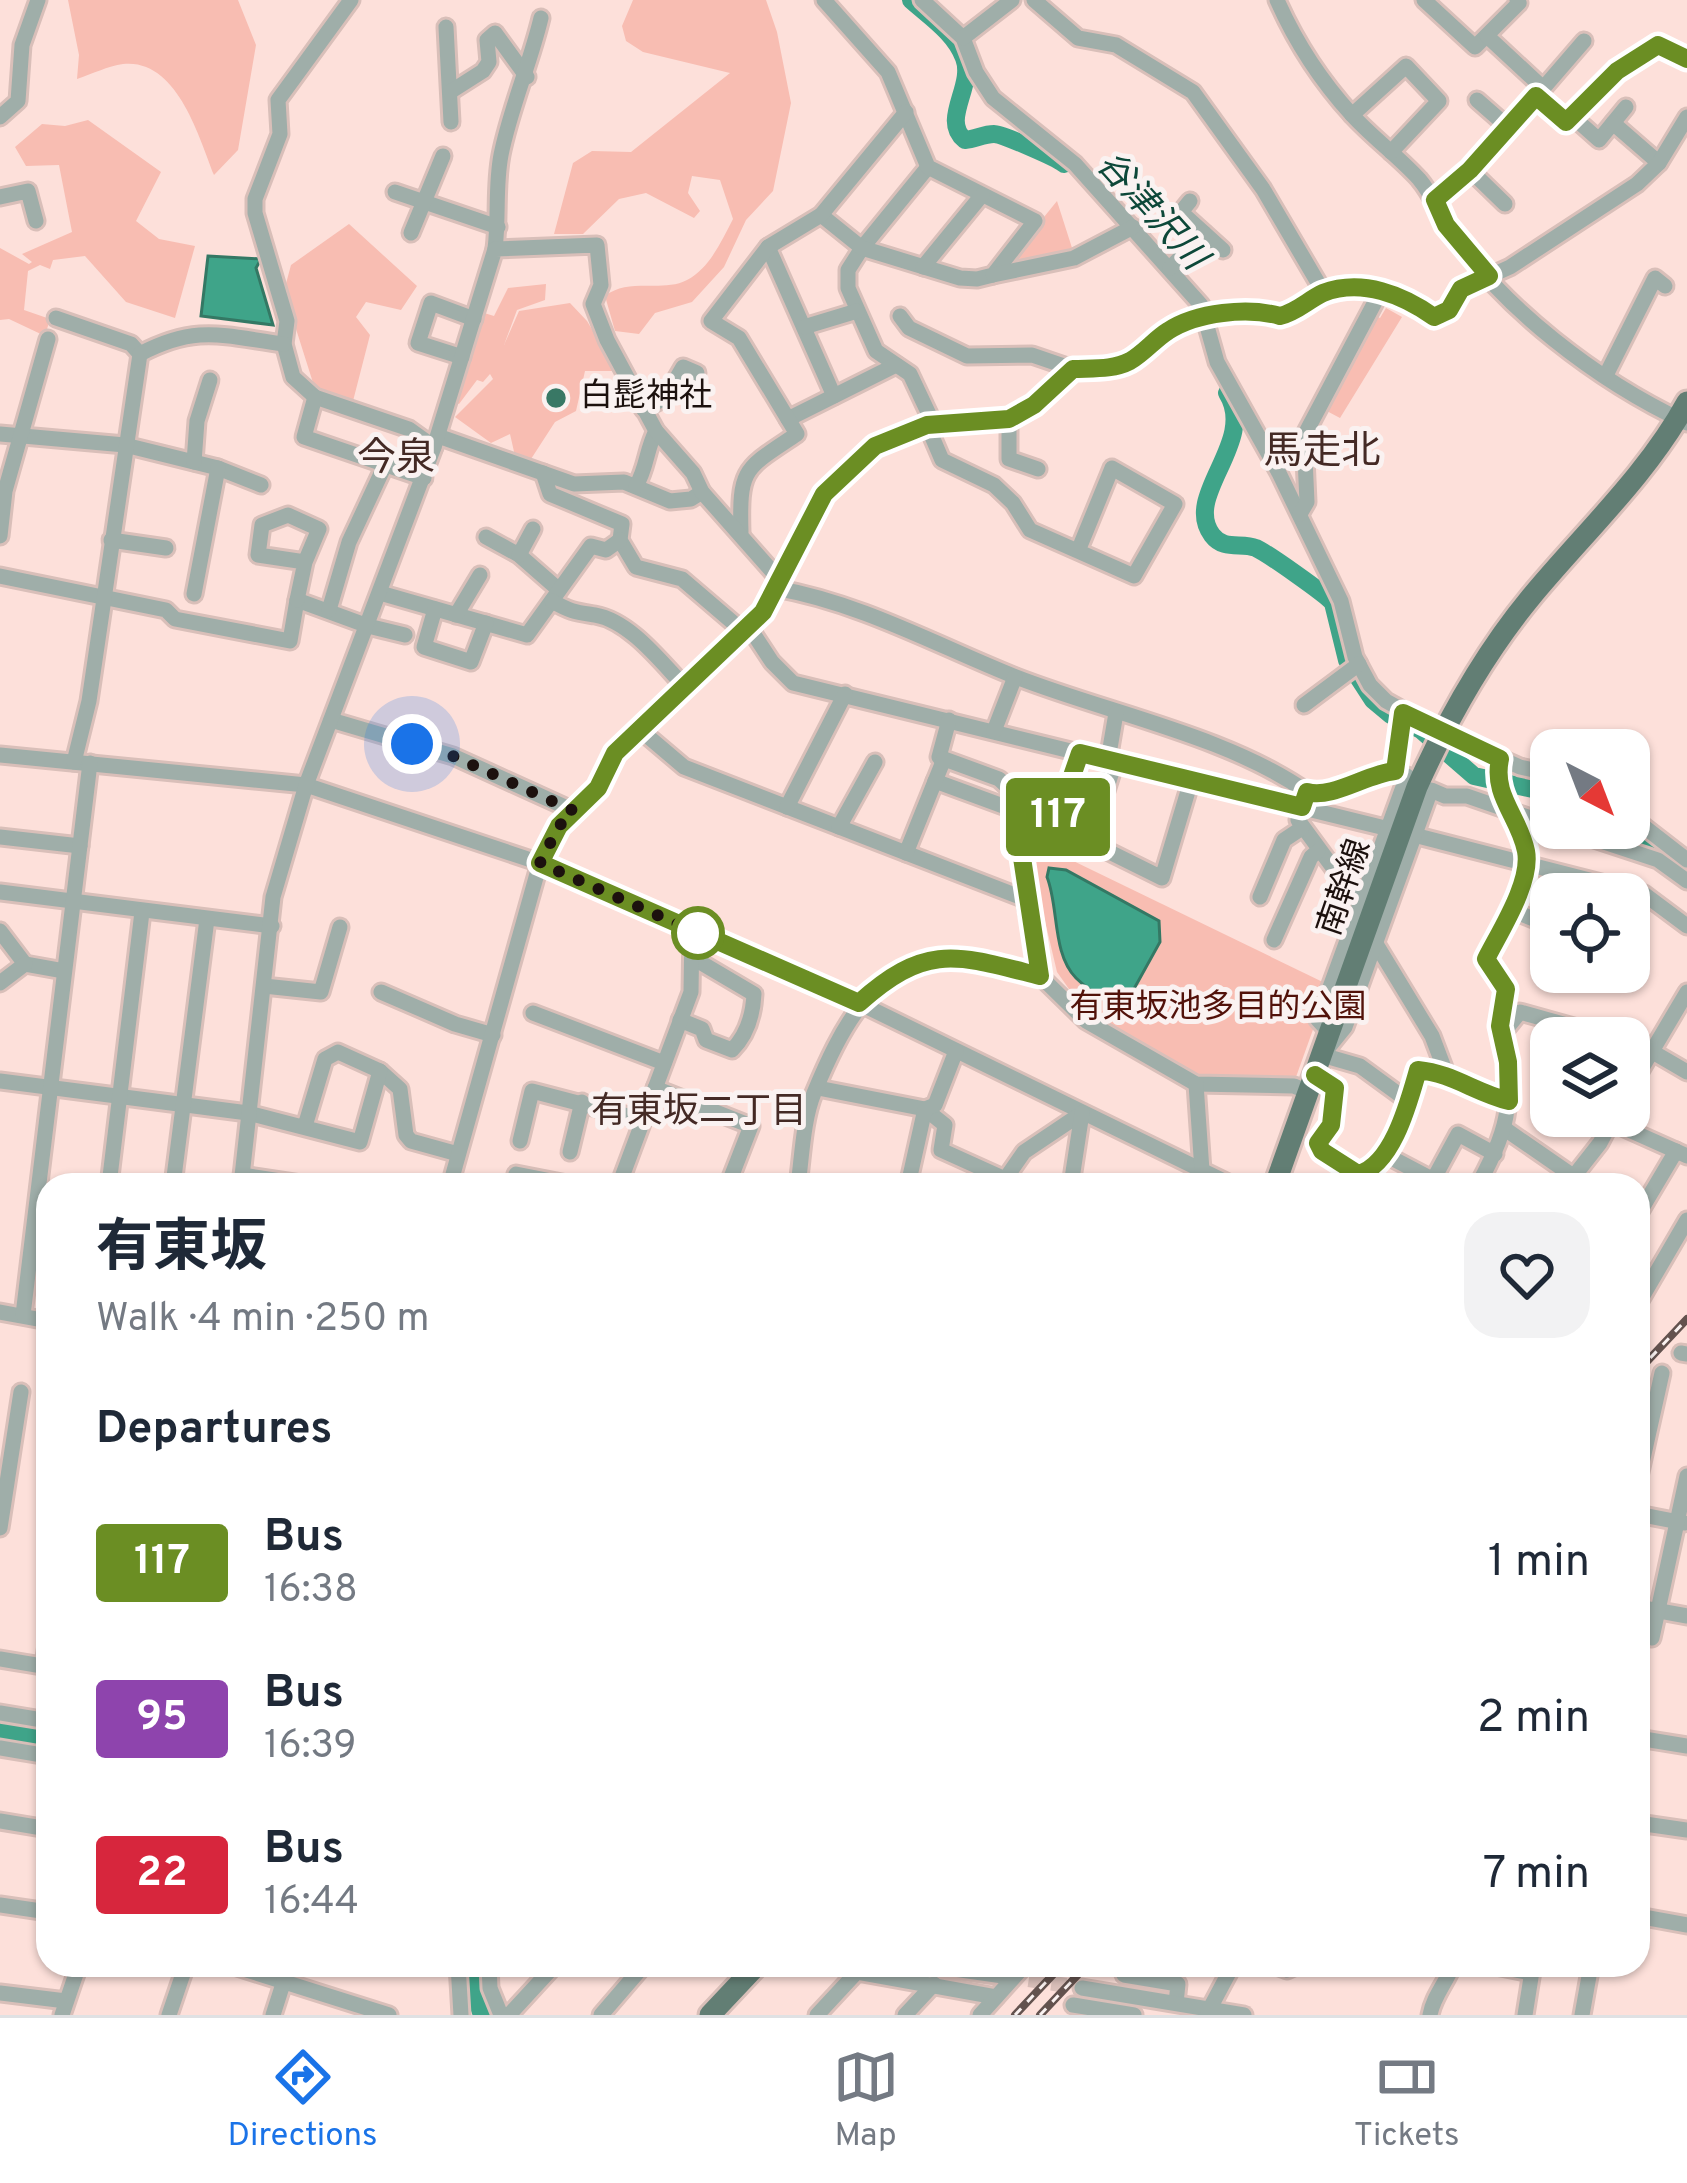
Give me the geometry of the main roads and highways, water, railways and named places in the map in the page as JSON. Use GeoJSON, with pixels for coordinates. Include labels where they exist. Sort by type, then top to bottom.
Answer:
{"type":"FeatureCollection","features":[{"type":"Feature","properties":{"kind":"main road","name":"南幹線"},"geometry":{"type":"LineString","coordinates":[[1279,1173],[1417,787],[1442,732],[1528,600],[1636,478],[1684,414]]}},
{"type":"Feature","properties":{"kind":"main road"},"geometry":{"type":"LineString","coordinates":[[710,2015],[746,1977]]}},
{"type":"Feature","properties":{"kind":"waterway","name":"谷津沢川"},"geometry":{"type":"LineString","coordinates":[[911,0],[948,33],[964,58],[965,80],[956,123],[965,140],[999,135],[1064,164]]}},
{"type":"Feature","properties":{"kind":"waterway","name":"谷津沢川"},"geometry":{"type":"LineString","coordinates":[[1227,393],[1234,430],[1206,503],[1205,519],[1212,535],[1222,543],[1262,551],[1333,603],[1347,660],[1373,700],[1391,715],[1421,730],[1474,776],[1530,788]]}},
{"type":"Feature","properties":{"kind":"waterway","name":"谷津沢川"},"geometry":{"type":"LineString","coordinates":[[1650,849],[1675,866]]}},
{"type":"Feature","properties":{"kind":"waterway"},"geometry":{"type":"LineString","coordinates":[[0,1730],[36,1736]]}},
{"type":"Feature","properties":{"kind":"waterway"},"geometry":{"type":"LineString","coordinates":[[476,1977],[482,2015]]}},
{"type":"Feature","properties":{"kind":"tunnel"},"geometry":{"type":"LineString","coordinates":[[1012,1977],[1082,1988]]}},
{"type":"Feature","properties":{"kind":"railway"},"geometry":{"type":"LineString","coordinates":[[1650,1358],[1687,1319]]}},
{"type":"Feature","properties":{"kind":"railway"},"geometry":{"type":"LineString","coordinates":[[1015,2015],[1051,1977]]}},
{"type":"Feature","properties":{"kind":"railway"},"geometry":{"type":"LineString","coordinates":[[1040,2015],[1076,1977]]}},
{"type":"Feature","properties":{"kind":"place","name":"白髭神社"},"geometry":{"type":"Point","coordinates":[556,398]}},
{"type":"Feature","properties":{"kind":"district","name":"馬走北"},"geometry":{"type":"Point","coordinates":[1322,453]}},
{"type":"Feature","properties":{"kind":"district","name":"今泉"},"geometry":{"type":"Point","coordinates":[396,460]}},
{"type":"Feature","properties":{"kind":"district","name":"有東坂二丁目"},"geometry":{"type":"Point","coordinates":[699,1113]}},
{"type":"Feature","properties":{"kind":"park label","name":"有東坂池多目的公園"},"geometry":{"type":"Point","coordinates":[1218,1009]}}]}
